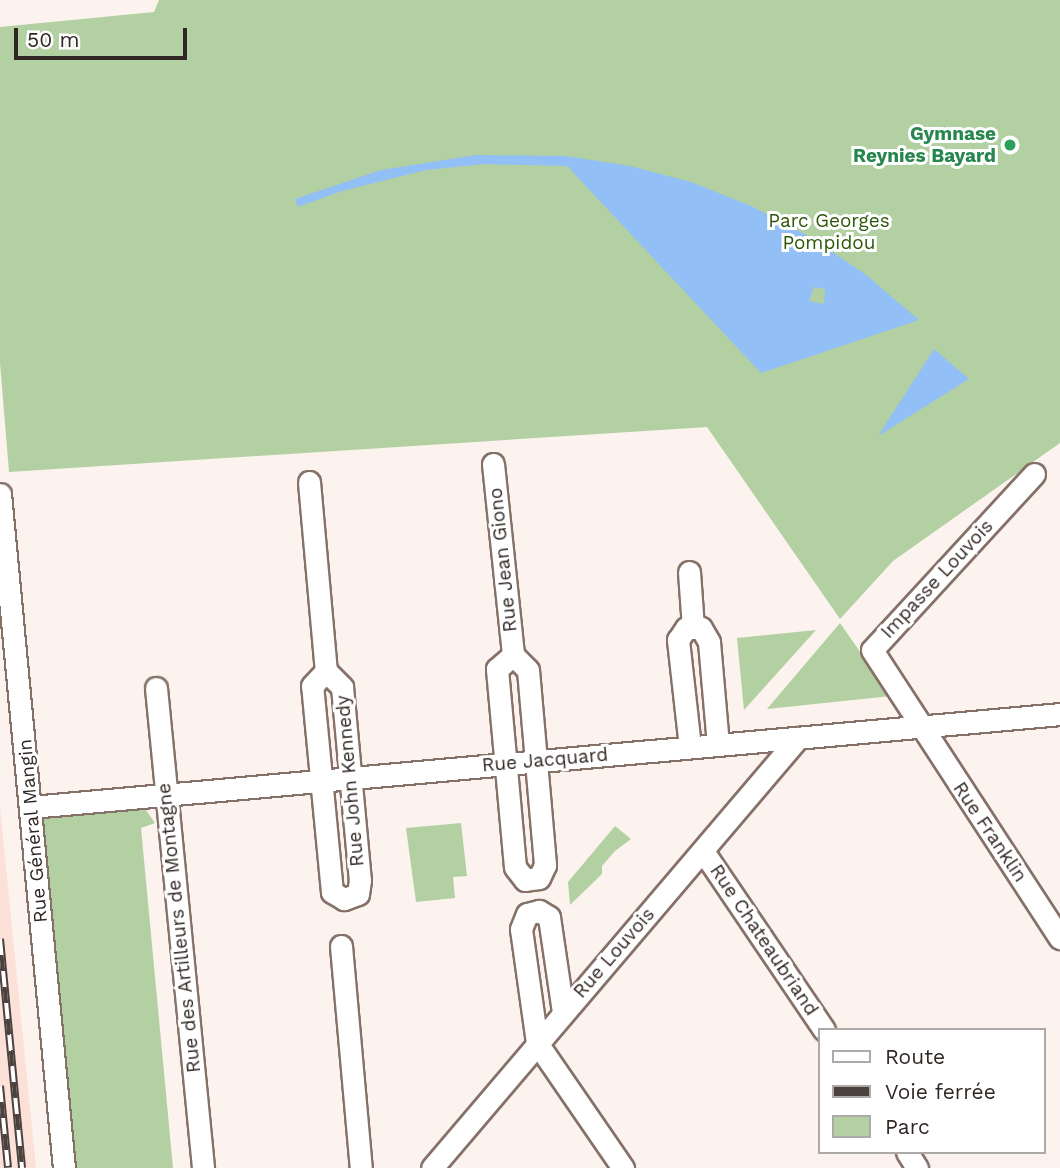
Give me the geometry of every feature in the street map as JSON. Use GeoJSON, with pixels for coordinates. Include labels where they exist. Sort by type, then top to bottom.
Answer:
{"type":"FeatureCollection","features":[{"type":"Feature","properties":{"kind":"street","name":"Rue Jean Giono"},"geometry":{"type":"LineString","coordinates":[[493,464],[513,655],[528,670],[545,866],[539,878],[525,880],[515,867],[498,669],[513,655]]}},
{"type":"Feature","properties":{"kind":"street","name":"Impasse Louvois"},"geometry":{"type":"LineString","coordinates":[[919,727],[872,650],[1034,474]]}},
{"type":"Feature","properties":{"kind":"street","name":"Rue John Kennedy"},"geometry":{"type":"LineString","coordinates":[[309,482],[326,671],[342,687],[360,880],[358,894],[344,899],[332,891],[312,687],[326,671]]}},
{"type":"Feature","properties":{"kind":"street","name":"Rue Général Mangin"},"geometry":{"type":"LineString","coordinates":[[0,494],[64,1168]]}},
{"type":"Feature","properties":{"kind":"street"},"geometry":{"type":"LineString","coordinates":[[689,572],[693,628]]}},
{"type":"Feature","properties":{"kind":"street"},"geometry":{"type":"LineString","coordinates":[[690,747],[678,640],[686,628],[701,628],[709,642],[718,745]]}},
{"type":"Feature","properties":{"kind":"street","name":"Rue des Artilleurs de Montagne"},"geometry":{"type":"LineString","coordinates":[[156,688],[203,1168]]}},
{"type":"Feature","properties":{"kind":"street","name":"Rue Jacquard"},"geometry":{"type":"LineString","coordinates":[[31,807],[1060,714]]}},
{"type":"Feature","properties":{"kind":"street","name":"Rue Franklin"},"geometry":{"type":"LineString","coordinates":[[919,727],[1060,938]]}},
{"type":"Feature","properties":{"kind":"street","name":"Rue Louvois"},"geometry":{"type":"LineString","coordinates":[[432,1168],[797,738]]}},
{"type":"Feature","properties":{"kind":"street","name":"Rue Chateaubriand"},"geometry":{"type":"LineString","coordinates":[[703,851],[823,1028]]}},
{"type":"Feature","properties":{"kind":"street"},"geometry":{"type":"LineString","coordinates":[[563,1012],[550,917],[539,911],[527,914],[521,929],[537,1043],[623,1168]]}},
{"type":"Feature","properties":{"kind":"street"},"geometry":{"type":"LineString","coordinates":[[341,946],[360,1168]]}},
{"type":"Feature","properties":{"kind":"shaded area"},"geometry":{"type":"Polygon","coordinates":[[[0,807],[36,1168],[0,1168],[0,807]]]}},
{"type":"Feature","properties":{"kind":"green space","name":"Parc Georges Pompidou"},"geometry":{"type":"Polygon","coordinates":[[[159,0],[1060,0],[1060,443],[893,561],[840,619],[707,427],[9,472],[0,363],[0,27],[154,12],[159,0]]]}},
{"type":"Feature","properties":{"kind":"green space"},"geometry":{"type":"Polygon","coordinates":[[[840,623],[891,696],[767,709],[840,623]]]}},
{"type":"Feature","properties":{"kind":"green space"},"geometry":{"type":"Polygon","coordinates":[[[816,630],[744,710],[737,638],[816,630]]]}},
{"type":"Feature","properties":{"kind":"green space"},"geometry":{"type":"Polygon","coordinates":[[[144,807],[155,823],[141,828],[173,1168],[72,1168],[42,815],[144,807]]]}},
{"type":"Feature","properties":{"kind":"green space"},"geometry":{"type":"Polygon","coordinates":[[[461,823],[467,876],[453,877],[455,898],[416,902],[406,828],[461,823]]]}},
{"type":"Feature","properties":{"kind":"green space"},"geometry":{"type":"Polygon","coordinates":[[[615,826],[631,839],[615,851],[602,866],[602,874],[570,905],[568,882],[615,826]]]}},
{"type":"Feature","properties":{"kind":"water"},"geometry":{"type":"Polygon","coordinates":[[[476,155],[566,156],[630,166],[691,182],[751,206],[810,237],[865,274],[919,320],[761,373],[567,166],[484,164],[426,170],[342,191],[298,207],[295,199],[381,170],[476,155]],[[814,287],[809,301],[824,304],[825,289],[814,287]]]}},
{"type":"Feature","properties":{"kind":"water"},"geometry":{"type":"Polygon","coordinates":[[[934,349],[969,379],[878,436],[934,349]]]}},
{"type":"Feature","properties":{"kind":"railway"},"geometry":{"type":"LineString","coordinates":[[0,939],[22,1168]]}},
{"type":"Feature","properties":{"kind":"railway"},"geometry":{"type":"LineString","coordinates":[[0,1086],[8,1168]]}},
{"type":"Feature","properties":{"kind":"place","name":"Gymnase Reynies Bayard"},"geometry":{"type":"Point","coordinates":[1010,145]}}]}
